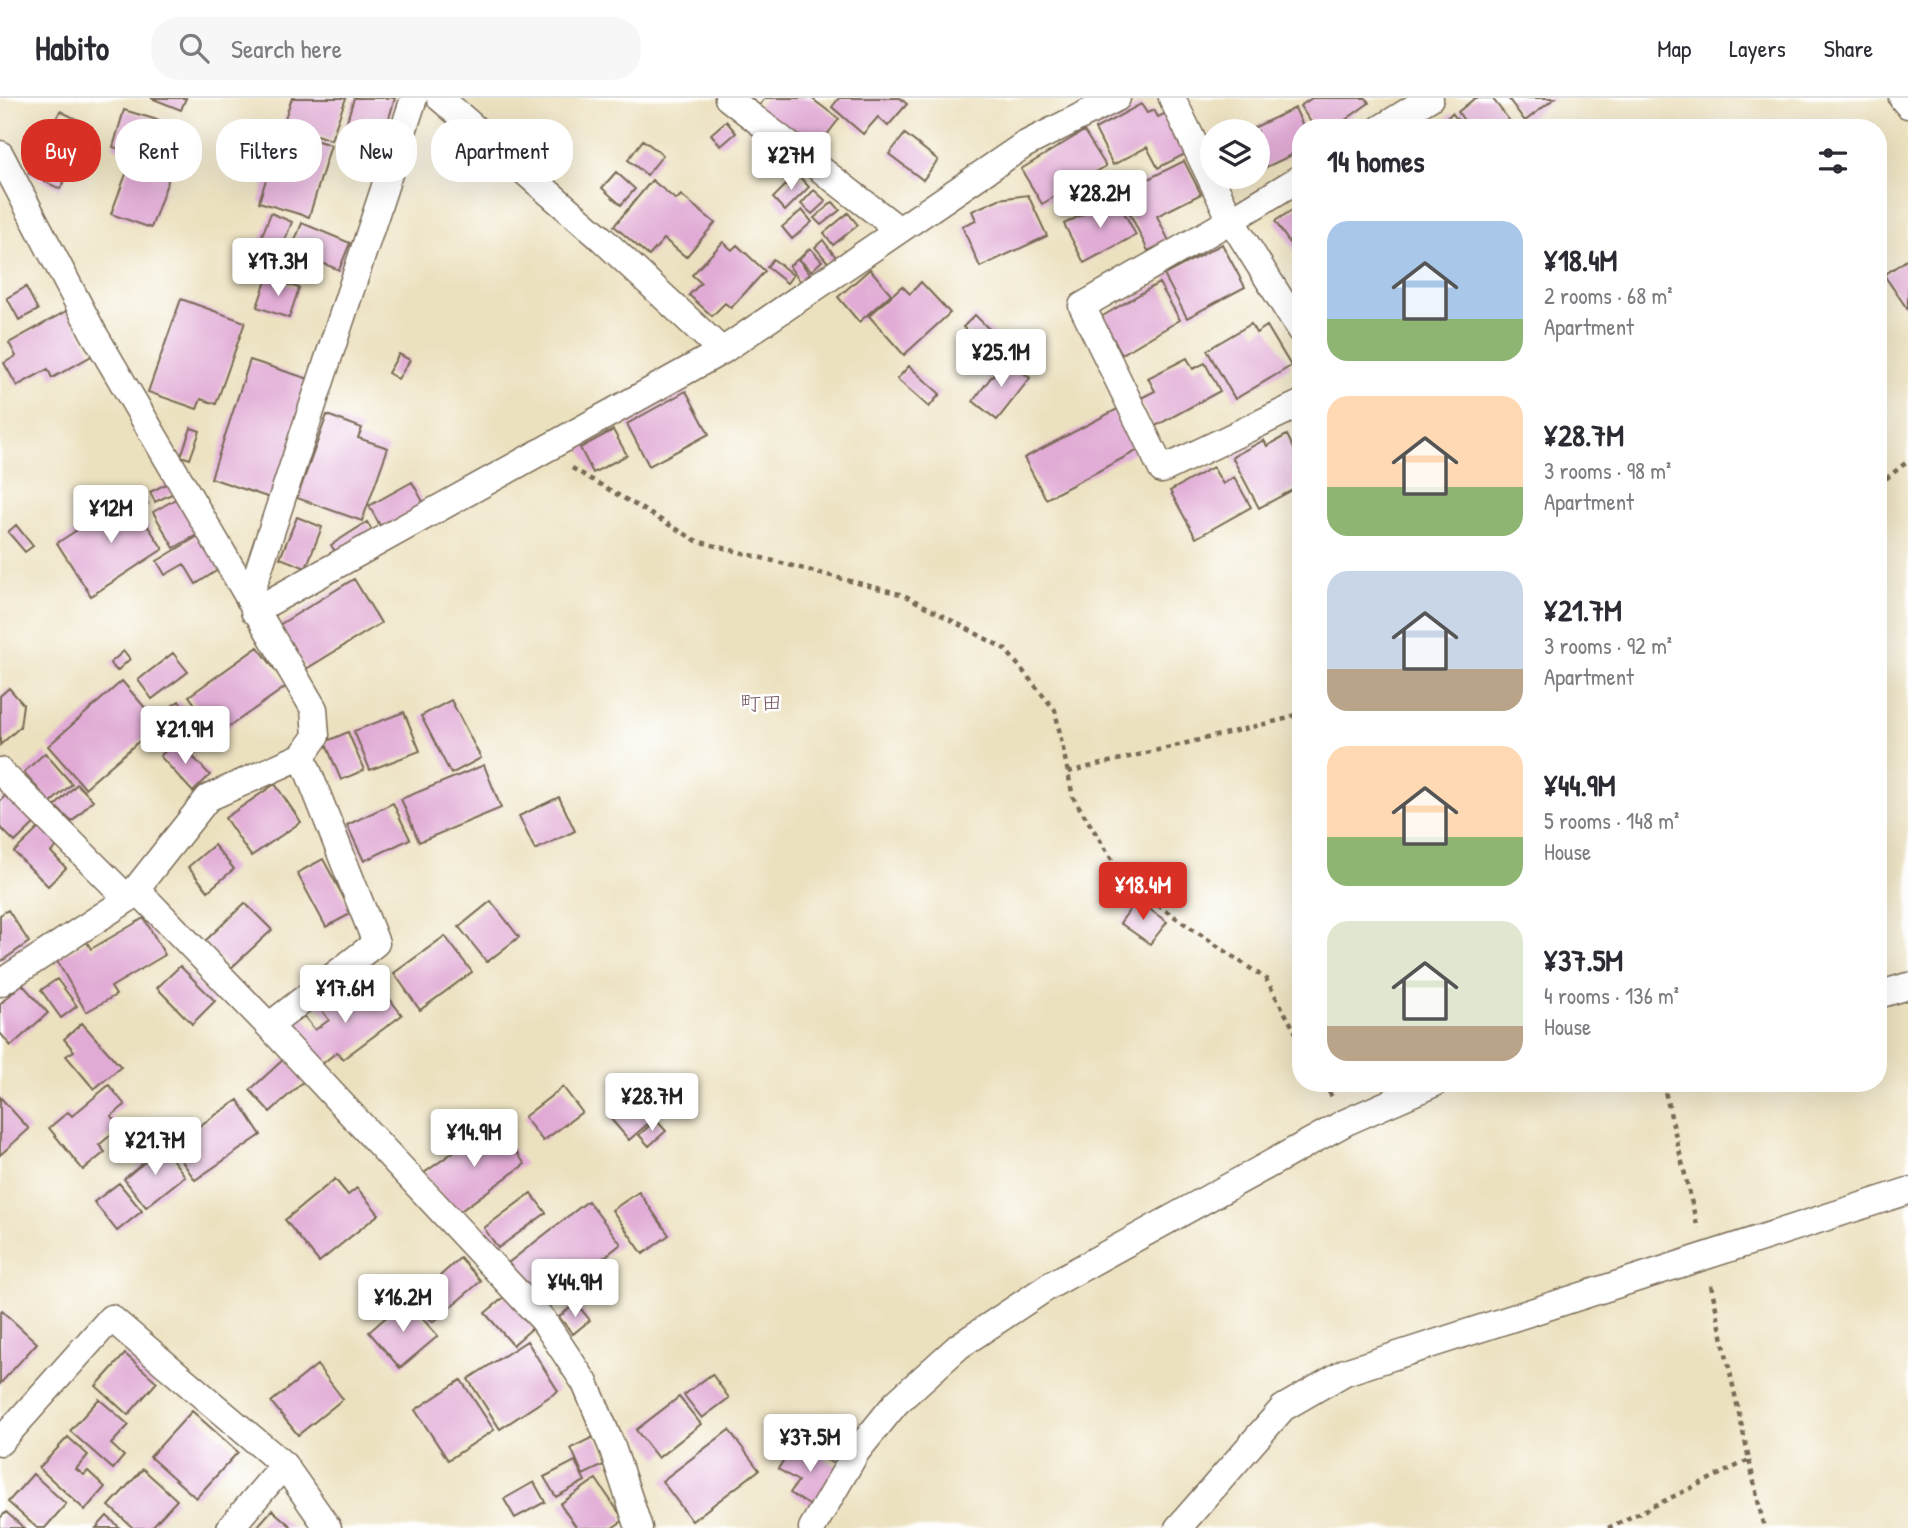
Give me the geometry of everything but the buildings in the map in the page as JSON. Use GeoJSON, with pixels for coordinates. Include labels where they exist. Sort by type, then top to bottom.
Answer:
{"type":"FeatureCollection","features":[{"type":"Feature","properties":{"kind":"street"},"geometry":{"type":"LineString","coordinates":[[251,605],[414,98]]}},
{"type":"Feature","properties":{"kind":"street"},"geometry":{"type":"LineString","coordinates":[[440,98],[602,239],[722,351]]}},
{"type":"Feature","properties":{"kind":"street"},"geometry":{"type":"LineString","coordinates":[[728,98],[898,229]]}},
{"type":"Feature","properties":{"kind":"street"},"geometry":{"type":"LineString","coordinates":[[251,605],[543,451],[722,351],[1024,145],[1116,98]]}},
{"type":"Feature","properties":{"kind":"street"},"geometry":{"type":"LineString","coordinates":[[1172,98],[1231,220],[1292,317]]}},
{"type":"Feature","properties":{"kind":"street"},"geometry":{"type":"LineString","coordinates":[[1396,119],[1430,98]]}},
{"type":"Feature","properties":{"kind":"street"},"geometry":{"type":"LineString","coordinates":[[1902,98],[1908,105]]}},
{"type":"Feature","properties":{"kind":"street"},"geometry":{"type":"LineString","coordinates":[[0,155],[93,332],[314,709],[316,736],[302,756],[208,798],[132,894],[0,983]]}},
{"type":"Feature","properties":{"kind":"street"},"geometry":{"type":"LineString","coordinates":[[1292,183],[1082,306],[1162,470],[1292,408]]}},
{"type":"Feature","properties":{"kind":"street"},"geometry":{"type":"LineString","coordinates":[[269,1026],[376,943],[302,756]]}},
{"type":"Feature","properties":{"kind":"street"},"geometry":{"type":"LineString","coordinates":[[0,771],[269,1026],[543,1320],[585,1383],[612,1447],[639,1528]]}},
{"type":"Feature","properties":{"kind":"street"},"geometry":{"type":"LineString","coordinates":[[1887,992],[1908,986]]}},
{"type":"Feature","properties":{"kind":"street"},"geometry":{"type":"LineString","coordinates":[[812,1528],[865,1442],[896,1403],[959,1346],[1049,1286],[1346,1122],[1414,1092]]}},
{"type":"Feature","properties":{"kind":"street"},"geometry":{"type":"LineString","coordinates":[[1178,1528],[1283,1408],[1345,1372],[1908,1191]]}},
{"type":"Feature","properties":{"kind":"street"},"geometry":{"type":"LineString","coordinates":[[0,1442],[111,1318],[284,1465],[328,1528]]}},
{"type":"Feature","properties":{"kind":"street"},"geometry":{"type":"LineString","coordinates":[[230,1528],[284,1465]]}},
{"type":"Feature","properties":{"kind":"path"},"geometry":{"type":"LineString","coordinates":[[543,451],[697,541],[904,595],[1005,649],[1055,710],[1073,797],[1128,885],[1266,979],[1292,1026]]}},
{"type":"Feature","properties":{"kind":"path"},"geometry":{"type":"LineString","coordinates":[[1887,478],[1908,461]]}},
{"type":"Feature","properties":{"kind":"path"},"geometry":{"type":"LineString","coordinates":[[1068,772],[1292,716]]}},
{"type":"Feature","properties":{"kind":"path"},"geometry":{"type":"LineString","coordinates":[[1665,1092],[1705,1256],[1764,1528]]}},
{"type":"Feature","properties":{"kind":"path"},"geometry":{"type":"LineString","coordinates":[[1608,1528],[1749,1460]]}},
{"type":"Feature","properties":{"kind":"district","name":"町田"},"geometry":{"type":"Point","coordinates":[761,703]}}]}
